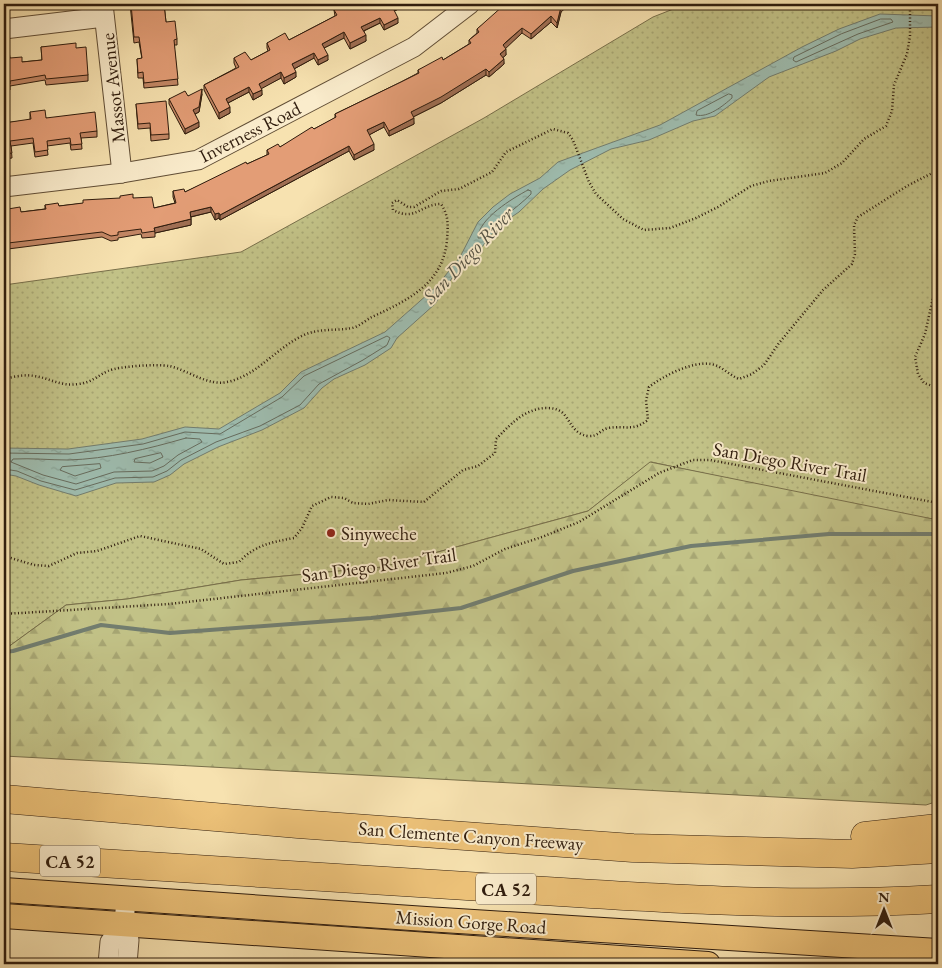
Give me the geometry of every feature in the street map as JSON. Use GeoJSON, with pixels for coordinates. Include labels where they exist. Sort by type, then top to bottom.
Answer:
{"type":"FeatureCollection","features":[{"type":"Feature","properties":{"kind":"highway","name":"San Clemente Canyon Freeway"},"geometry":{"type":"LineString","coordinates":[[4,799],[298,824],[633,848],[797,854],[852,854],[938,849]]}},
{"type":"Feature","properties":{"kind":"highway"},"geometry":{"type":"LineString","coordinates":[[797,854],[837,838],[938,828]]}},
{"type":"Feature","properties":{"kind":"highway","name":"CA 52"},"geometry":{"type":"LineString","coordinates":[[4,856],[646,898],[777,903],[938,899]]}},
{"type":"Feature","properties":{"kind":"highway"},"geometry":{"type":"LineString","coordinates":[[876,902],[938,916]]}},
{"type":"Feature","properties":{"kind":"main road","name":"Mission Gorge Road"},"geometry":{"type":"LineString","coordinates":[[4,890],[938,952]]}},
{"type":"Feature","properties":{"kind":"main road","name":"Mission Gorge Road"},"geometry":{"type":"LineString","coordinates":[[4,916],[708,964]]}},
{"type":"Feature","properties":{"kind":"main road"},"geometry":{"type":"LineString","coordinates":[[708,964],[710,938]]}},
{"type":"Feature","properties":{"kind":"street","name":"Inverness Road"},"geometry":{"type":"LineString","coordinates":[[4,187],[187,163],[210,154],[414,47],[470,4]]}},
{"type":"Feature","properties":{"kind":"street","name":"Massot Avenue"},"geometry":{"type":"LineString","coordinates":[[104,10],[122,173]]}},
{"type":"Feature","properties":{"kind":"street"},"geometry":{"type":"LineString","coordinates":[[4,29],[104,10]]}},
{"type":"Feature","properties":{"kind":"street"},"geometry":{"type":"LineString","coordinates":[[126,898],[124,924],[129,940],[127,964]]}},
{"type":"Feature","properties":{"kind":"street"},"geometry":{"type":"LineString","coordinates":[[108,964],[110,942],[124,924]]}},
{"type":"Feature","properties":{"kind":"path"},"geometry":{"type":"LineString","coordinates":[[4,379],[32,375],[60,385],[77,385],[92,382],[109,370],[121,367],[169,366],[214,382],[227,382],[253,371],[291,341],[306,334],[354,327],[390,310],[436,276],[441,267],[446,248],[447,214],[441,204],[433,204],[418,213],[402,215],[393,210],[392,203],[397,200],[408,207],[414,207],[441,191],[459,189],[492,172],[506,152],[553,129],[568,133],[584,172],[596,194],[611,210],[623,219],[644,230],[670,228],[696,218],[718,207],[751,186],[769,181],[788,180],[825,173],[842,163],[864,139],[886,126],[892,111],[894,86],[907,54],[910,36],[910,4]]}},
{"type":"Feature","properties":{"kind":"path"},"geometry":{"type":"LineString","coordinates":[[4,556],[34,565],[49,566],[77,553],[97,551],[140,536],[201,549],[224,564],[239,562],[248,552],[265,543],[294,538],[302,528],[312,506],[331,497],[368,504],[388,500],[424,502],[463,470],[478,466],[495,453],[496,439],[520,416],[534,408],[554,408],[563,413],[571,427],[586,436],[596,436],[606,428],[637,428],[648,420],[646,400],[648,387],[659,380],[692,366],[710,364],[722,368],[739,379],[752,374],[764,365],[774,349],[823,290],[852,264],[854,226],[858,217],[938,170]]}},
{"type":"Feature","properties":{"kind":"path"},"geometry":{"type":"LineString","coordinates":[[938,275],[925,334],[915,357],[918,374],[924,383],[938,388]]}},
{"type":"Feature","properties":{"kind":"path","name":"San Diego River Trail"},"geometry":{"type":"LineString","coordinates":[[4,614],[170,604],[446,573],[473,566],[505,549],[542,537],[578,522],[660,473],[692,460],[710,460],[938,503]]}},
{"type":"Feature","properties":{"kind":"green space"},"geometry":{"type":"Polygon","coordinates":[[[686,4],[938,4],[938,520],[867,508],[651,462],[588,511],[383,567],[241,580],[127,599],[66,605],[4,650],[4,285],[241,252],[484,118],[653,17],[686,4]]]}},
{"type":"Feature","properties":{"kind":"green space"},"geometry":{"type":"Polygon","coordinates":[[[650,462],[938,520],[938,801],[926,805],[4,756],[4,650],[66,605],[127,599],[241,580],[383,567],[588,511],[650,462]]]}},
{"type":"Feature","properties":{"kind":"water","name":"San Diego River"},"geometry":{"type":"Polygon","coordinates":[[[880,14],[938,16],[938,27],[896,28],[860,39],[836,51],[769,77],[715,116],[693,121],[649,140],[611,149],[570,170],[543,189],[519,212],[498,226],[469,264],[452,278],[435,304],[397,338],[391,348],[365,365],[334,379],[322,388],[304,408],[262,430],[218,447],[184,464],[170,475],[154,482],[116,483],[76,496],[16,476],[4,474],[4,448],[68,449],[142,439],[185,427],[219,429],[280,393],[301,372],[385,332],[437,286],[460,257],[478,222],[493,207],[510,194],[540,178],[558,162],[660,125],[802,47],[839,29],[880,14]]]}},
{"type":"Feature","properties":{"kind":"building"},"geometry":{"type":"Polygon","coordinates":[[[131,4],[164,4],[166,22],[175,21],[177,39],[174,40],[178,79],[144,83],[143,72],[138,73],[137,59],[142,58],[139,37],[134,37],[131,4]]]}},
{"type":"Feature","properties":{"kind":"building"},"geometry":{"type":"Polygon","coordinates":[[[346,4],[349,8],[357,4],[397,4],[392,6],[398,18],[384,25],[380,18],[361,27],[366,35],[350,43],[344,32],[322,44],[328,55],[318,60],[314,53],[292,64],[296,72],[284,78],[281,72],[259,84],[262,90],[253,94],[249,87],[226,99],[230,107],[219,113],[204,85],[239,67],[234,58],[245,52],[251,60],[270,50],[267,43],[285,33],[289,40],[337,15],[334,10],[346,4]]]}},
{"type":"Feature","properties":{"kind":"building"},"geometry":{"type":"Polygon","coordinates":[[[509,4],[564,4],[561,7],[557,23],[551,16],[531,34],[522,28],[506,42],[503,45],[506,49],[500,54],[504,59],[489,72],[486,69],[441,97],[411,112],[414,118],[389,131],[384,122],[367,130],[374,144],[354,155],[349,146],[220,215],[219,213],[215,214],[211,207],[190,212],[191,219],[154,228],[155,231],[142,233],[141,229],[118,232],[118,235],[111,236],[102,232],[8,243],[9,251],[4,251],[4,214],[9,214],[8,209],[20,207],[21,212],[46,209],[45,205],[58,203],[59,206],[83,203],[83,200],[120,198],[120,196],[133,194],[133,198],[152,197],[154,208],[176,203],[173,191],[184,189],[185,192],[246,162],[247,164],[269,154],[267,150],[278,144],[280,147],[312,127],[314,129],[336,117],[335,114],[419,73],[418,70],[442,57],[443,60],[471,43],[469,40],[479,32],[477,29],[504,5],[505,7],[509,4]]]}},
{"type":"Feature","properties":{"kind":"building"},"geometry":{"type":"Polygon","coordinates":[[[76,43],[76,48],[86,47],[88,75],[46,79],[45,75],[10,81],[10,84],[4,85],[4,51],[9,51],[10,58],[22,57],[22,62],[42,60],[41,47],[76,43]]]}},
{"type":"Feature","properties":{"kind":"building"},"geometry":{"type":"Polygon","coordinates":[[[202,89],[199,107],[193,110],[199,122],[185,129],[169,99],[185,91],[188,96],[202,89]]]}},
{"type":"Feature","properties":{"kind":"building"},"geometry":{"type":"Polygon","coordinates":[[[166,101],[169,134],[151,135],[150,123],[138,124],[136,104],[166,101]]]}},
{"type":"Feature","properties":{"kind":"building"},"geometry":{"type":"Polygon","coordinates":[[[45,110],[46,118],[95,112],[97,131],[80,133],[82,144],[71,145],[70,138],[47,141],[48,150],[35,152],[33,138],[10,141],[12,153],[4,154],[4,123],[31,119],[30,112],[45,110]]]}},
{"type":"Feature","properties":{"kind":"waterway"},"geometry":{"type":"LineString","coordinates":[[4,652],[101,625],[170,633],[371,618],[461,608],[573,571],[691,546],[829,534],[938,534]]}},
{"type":"Feature","properties":{"kind":"place","name":"Sinyweche"},"geometry":{"type":"Point","coordinates":[331,533]}}]}
